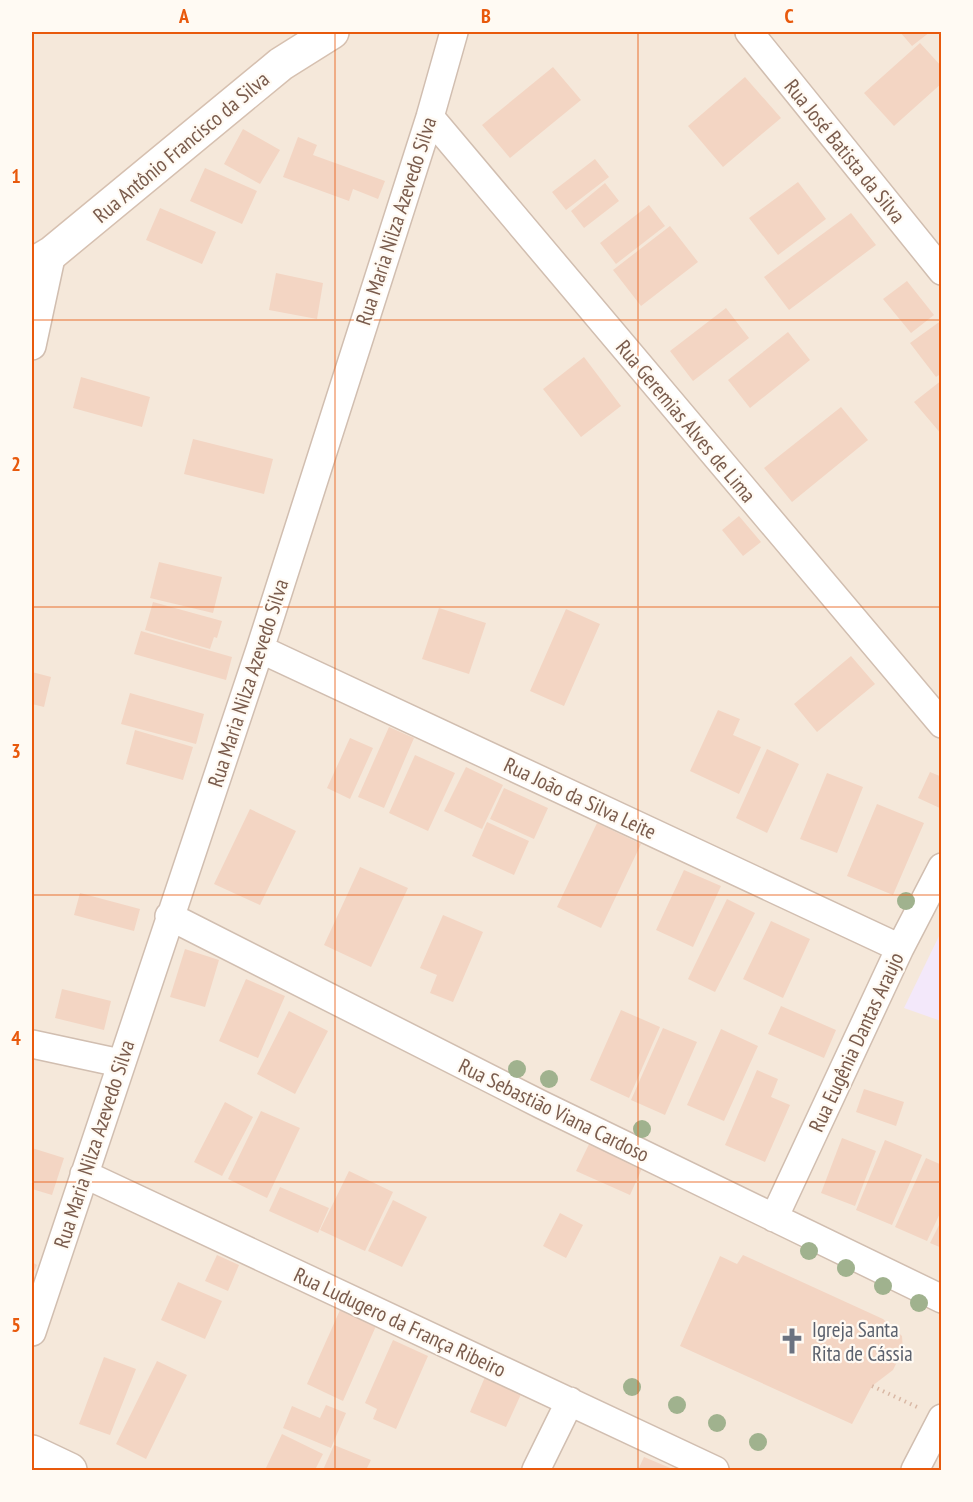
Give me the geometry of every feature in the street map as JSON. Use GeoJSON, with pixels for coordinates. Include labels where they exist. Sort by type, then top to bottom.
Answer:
{"type":"FeatureCollection","features":[{"type":"Feature","properties":{"kind":"main road","name":"Rua Antônio Francisco da Silva"},"geometry":{"type":"LineString","coordinates":[[42,259],[281,64],[332,32]]}},
{"type":"Feature","properties":{"kind":"main road"},"geometry":{"type":"LineString","coordinates":[[32,1452],[70,1470]]}},
{"type":"Feature","properties":{"kind":"street","name":"Rua Maria Nilza Azevedo Silva"},"geometry":{"type":"LineString","coordinates":[[32,1332],[260,649],[454,32]]}},
{"type":"Feature","properties":{"kind":"street","name":"Rua José Batista da Silva"},"geometry":{"type":"LineString","coordinates":[[749,32],[942,271]]}},
{"type":"Feature","properties":{"kind":"street","name":"Rua Geremias Alves de Lima"},"geometry":{"type":"LineString","coordinates":[[429,117],[942,724]]}},
{"type":"Feature","properties":{"kind":"street"},"geometry":{"type":"LineString","coordinates":[[32,346],[42,259]]}},
{"type":"Feature","properties":{"kind":"street","name":"Rua João da Silva Leite"},"geometry":{"type":"LineString","coordinates":[[260,649],[900,948]]}},
{"type":"Feature","properties":{"kind":"street","name":"Rua Eugênia Dantas Araujo"},"geometry":{"type":"LineString","coordinates":[[774,1218],[900,948],[942,867]]}},
{"type":"Feature","properties":{"kind":"street","name":"Rua Sebastião Viana Cardoso"},"geometry":{"type":"LineString","coordinates":[[169,916],[542,1106],[942,1299]]}},
{"type":"Feature","properties":{"kind":"street"},"geometry":{"type":"LineString","coordinates":[[32,1044],[120,1063]]}},
{"type":"Feature","properties":{"kind":"street","name":"Rua Ludugero da França Ribeiro"},"geometry":{"type":"LineString","coordinates":[[84,1174],[715,1470]]}},
{"type":"Feature","properties":{"kind":"street"},"geometry":{"type":"LineString","coordinates":[[536,1470],[570,1401]]}},
{"type":"Feature","properties":{"kind":"street"},"geometry":{"type":"LineString","coordinates":[[915,1470],[941,1418]]}},
{"type":"Feature","properties":{"kind":"path"},"geometry":{"type":"LineString","coordinates":[[872,1386],[941,1418]]}},
{"type":"Feature","properties":{"kind":"shaded area"},"geometry":{"type":"Polygon","coordinates":[[[32,32],[941,32],[941,1470],[32,1470],[32,32]]]}},
{"type":"Feature","properties":{"kind":"shaded area"},"geometry":{"type":"Polygon","coordinates":[[[941,932],[941,1021],[904,1008],[941,932]]]}},
{"type":"Feature","properties":{"kind":"building"},"geometry":{"type":"Polygon","coordinates":[[[900,32],[930,32],[912,46],[900,32]]]}},
{"type":"Feature","properties":{"kind":"building"},"geometry":{"type":"Polygon","coordinates":[[[920,43],[942,67],[942,83],[894,126],[864,93],[920,43]]]}},
{"type":"Feature","properties":{"kind":"building"},"geometry":{"type":"Polygon","coordinates":[[[553,67],[581,100],[510,158],[482,125],[553,67]]]}},
{"type":"Feature","properties":{"kind":"building"},"geometry":{"type":"Polygon","coordinates":[[[745,77],[781,118],[723,167],[688,126],[745,77]]]}},
{"type":"Feature","properties":{"kind":"building"},"geometry":{"type":"Polygon","coordinates":[[[243,129],[280,150],[260,184],[224,164],[243,129]]]}},
{"type":"Feature","properties":{"kind":"building"},"geometry":{"type":"Polygon","coordinates":[[[298,137],[317,145],[313,155],[385,181],[378,199],[353,189],[349,201],[283,177],[298,137]]]}},
{"type":"Feature","properties":{"kind":"building"},"geometry":{"type":"Polygon","coordinates":[[[595,159],[609,177],[566,210],[552,192],[595,159]]]}},
{"type":"Feature","properties":{"kind":"building"},"geometry":{"type":"Polygon","coordinates":[[[205,168],[257,191],[242,224],[190,201],[205,168]]]}},
{"type":"Feature","properties":{"kind":"building"},"geometry":{"type":"Polygon","coordinates":[[[798,182],[826,219],[778,255],[749,218],[798,182]]]}},
{"type":"Feature","properties":{"kind":"building"},"geometry":{"type":"Polygon","coordinates":[[[605,183],[619,201],[584,228],[571,211],[605,183]]]}},
{"type":"Feature","properties":{"kind":"building"},"geometry":{"type":"Polygon","coordinates":[[[649,205],[665,226],[616,264],[600,243],[649,205]]]}},
{"type":"Feature","properties":{"kind":"building"},"geometry":{"type":"Polygon","coordinates":[[[160,208],[216,232],[202,264],[146,240],[160,208]]]}},
{"type":"Feature","properties":{"kind":"building"},"geometry":{"type":"Polygon","coordinates":[[[851,213],[876,245],[789,310],[764,277],[851,213]]]}},
{"type":"Feature","properties":{"kind":"building"},"geometry":{"type":"Polygon","coordinates":[[[670,226],[698,262],[641,306],[613,270],[670,226]]]}},
{"type":"Feature","properties":{"kind":"building"},"geometry":{"type":"Polygon","coordinates":[[[276,273],[323,283],[317,319],[269,310],[276,273]]]}},
{"type":"Feature","properties":{"kind":"building"},"geometry":{"type":"Polygon","coordinates":[[[907,281],[934,315],[911,333],[883,299],[907,281]]]}},
{"type":"Feature","properties":{"kind":"building"},"geometry":{"type":"Polygon","coordinates":[[[726,308],[749,338],[693,381],[670,351],[726,308]]]}},
{"type":"Feature","properties":{"kind":"building"},"geometry":{"type":"Polygon","coordinates":[[[942,320],[942,373],[936,377],[910,343],[942,320]]]}},
{"type":"Feature","properties":{"kind":"building"},"geometry":{"type":"Polygon","coordinates":[[[788,332],[810,360],[750,408],[728,380],[788,332]]]}},
{"type":"Feature","properties":{"kind":"building"},"geometry":{"type":"Polygon","coordinates":[[[584,357],[621,406],[581,437],[543,389],[584,357]]]}},
{"type":"Feature","properties":{"kind":"building"},"geometry":{"type":"Polygon","coordinates":[[[81,377],[150,397],[142,427],[73,408],[81,377]]]}},
{"type":"Feature","properties":{"kind":"building"},"geometry":{"type":"Polygon","coordinates":[[[942,380],[942,435],[914,402],[942,380]]]}},
{"type":"Feature","properties":{"kind":"building"},"geometry":{"type":"Polygon","coordinates":[[[841,407],[868,440],[792,502],[764,468],[841,407]]]}},
{"type":"Feature","properties":{"kind":"building"},"geometry":{"type":"Polygon","coordinates":[[[193,439],[273,459],[264,494],[184,474],[193,439]]]}},
{"type":"Feature","properties":{"kind":"building"},"geometry":{"type":"Polygon","coordinates":[[[739,516],[761,542],[743,556],[722,530],[739,516]]]}},
{"type":"Feature","properties":{"kind":"building"},"geometry":{"type":"Polygon","coordinates":[[[159,562],[222,577],[213,613],[150,598],[159,562]]]}},
{"type":"Feature","properties":{"kind":"building"},"geometry":{"type":"Polygon","coordinates":[[[153,602],[222,621],[217,638],[214,637],[210,649],[145,630],[153,602]]]}},
{"type":"Feature","properties":{"kind":"building"},"geometry":{"type":"Polygon","coordinates":[[[439,608],[486,623],[469,674],[422,659],[439,608]]]}},
{"type":"Feature","properties":{"kind":"building"},"geometry":{"type":"Polygon","coordinates":[[[566,609],[600,624],[564,706],[530,691],[566,609]]]}},
{"type":"Feature","properties":{"kind":"building"},"geometry":{"type":"Polygon","coordinates":[[[141,631],[232,657],[226,680],[134,654],[141,631]]]}},
{"type":"Feature","properties":{"kind":"building"},"geometry":{"type":"Polygon","coordinates":[[[851,656],[875,684],[817,732],[794,704],[851,656]]]}},
{"type":"Feature","properties":{"kind":"building"},"geometry":{"type":"Polygon","coordinates":[[[32,672],[51,677],[44,707],[32,704],[32,672]]]}},
{"type":"Feature","properties":{"kind":"building"},"geometry":{"type":"Polygon","coordinates":[[[130,693],[204,714],[196,744],[121,724],[130,693]]]}},
{"type":"Feature","properties":{"kind":"building"},"geometry":{"type":"Polygon","coordinates":[[[718,710],[740,719],[733,735],[761,747],[739,794],[690,771],[718,710]]]}},
{"type":"Feature","properties":{"kind":"building"},"geometry":{"type":"Polygon","coordinates":[[[389,727],[414,738],[384,808],[358,797],[389,727]]]}},
{"type":"Feature","properties":{"kind":"building"},"geometry":{"type":"Polygon","coordinates":[[[135,730],[193,747],[183,780],[126,764],[135,730]]]}},
{"type":"Feature","properties":{"kind":"building"},"geometry":{"type":"Polygon","coordinates":[[[350,738],[373,748],[350,799],[327,788],[350,738]]]}},
{"type":"Feature","properties":{"kind":"building"},"geometry":{"type":"Polygon","coordinates":[[[767,749],[799,764],[767,833],[736,818],[767,749]]]}},
{"type":"Feature","properties":{"kind":"building"},"geometry":{"type":"Polygon","coordinates":[[[415,755],[455,773],[428,831],[389,813],[415,755]]]}},
{"type":"Feature","properties":{"kind":"building"},"geometry":{"type":"Polygon","coordinates":[[[466,767],[503,785],[482,829],[444,811],[466,767]]]}},
{"type":"Feature","properties":{"kind":"building"},"geometry":{"type":"Polygon","coordinates":[[[930,772],[942,777],[942,809],[918,798],[930,772]]]}},
{"type":"Feature","properties":{"kind":"building"},"geometry":{"type":"Polygon","coordinates":[[[827,773],[863,787],[837,853],[800,839],[827,773]]]}},
{"type":"Feature","properties":{"kind":"building"},"geometry":{"type":"Polygon","coordinates":[[[504,788],[548,808],[534,839],[490,819],[504,788]]]}},
{"type":"Feature","properties":{"kind":"building"},"geometry":{"type":"Polygon","coordinates":[[[877,804],[924,823],[893,895],[847,876],[877,804]]]}},
{"type":"Feature","properties":{"kind":"building"},"geometry":{"type":"Polygon","coordinates":[[[250,809],[296,831],[260,905],[214,884],[250,809]]]}},
{"type":"Feature","properties":{"kind":"building"},"geometry":{"type":"Polygon","coordinates":[[[487,822],[529,841],[514,875],[472,856],[487,822]]]}},
{"type":"Feature","properties":{"kind":"building"},"geometry":{"type":"Polygon","coordinates":[[[597,823],[641,844],[601,928],[557,907],[597,823]]]}},
{"type":"Feature","properties":{"kind":"building"},"geometry":{"type":"Polygon","coordinates":[[[360,867],[408,888],[371,967],[324,945],[360,867]]]}},
{"type":"Feature","properties":{"kind":"building"},"geometry":{"type":"Polygon","coordinates":[[[684,870],[721,886],[693,947],[656,930],[684,870]]]}},
{"type":"Feature","properties":{"kind":"building"},"geometry":{"type":"Polygon","coordinates":[[[80,893],[140,909],[134,931],[74,915],[80,893]]]}},
{"type":"Feature","properties":{"kind":"building"},"geometry":{"type":"Polygon","coordinates":[[[727,899],[755,913],[715,992],[688,979],[727,899]]]}},
{"type":"Feature","properties":{"kind":"building"},"geometry":{"type":"Polygon","coordinates":[[[443,915],[483,932],[453,1002],[430,993],[437,975],[420,968],[443,915]]]}},
{"type":"Feature","properties":{"kind":"building"},"geometry":{"type":"Polygon","coordinates":[[[771,921],[810,939],[783,998],[743,979],[771,921]]]}},
{"type":"Feature","properties":{"kind":"building"},"geometry":{"type":"Polygon","coordinates":[[[185,949],[219,960],[205,1007],[170,997],[185,949]]]}},
{"type":"Feature","properties":{"kind":"building"},"geometry":{"type":"Polygon","coordinates":[[[246,979],[285,996],[258,1058],[219,1041],[246,979]]]}},
{"type":"Feature","properties":{"kind":"building"},"geometry":{"type":"Polygon","coordinates":[[[62,989],[111,1001],[104,1030],[55,1018],[62,989]]]}},
{"type":"Feature","properties":{"kind":"building"},"geometry":{"type":"Polygon","coordinates":[[[781,1006],[836,1030],[824,1058],[768,1034],[781,1006]]]}},
{"type":"Feature","properties":{"kind":"building"},"geometry":{"type":"Polygon","coordinates":[[[621,1010],[660,1027],[629,1098],[590,1080],[621,1010]]]}},
{"type":"Feature","properties":{"kind":"building"},"geometry":{"type":"Polygon","coordinates":[[[289,1011],[328,1031],[295,1094],[257,1074],[289,1011]]]}},
{"type":"Feature","properties":{"kind":"building"},"geometry":{"type":"Polygon","coordinates":[[[663,1028],[697,1042],[665,1115],[631,1100],[663,1028]]]}},
{"type":"Feature","properties":{"kind":"building"},"geometry":{"type":"Polygon","coordinates":[[[721,1029],[758,1046],[724,1121],[687,1105],[721,1029]]]}},
{"type":"Feature","properties":{"kind":"building"},"geometry":{"type":"Polygon","coordinates":[[[757,1070],[778,1079],[771,1097],[790,1105],[765,1162],[725,1145],[757,1070]]]}},
{"type":"Feature","properties":{"kind":"building"},"geometry":{"type":"Polygon","coordinates":[[[864,1089],[904,1102],[896,1126],[856,1112],[864,1089]]]}},
{"type":"Feature","properties":{"kind":"building"},"geometry":{"type":"Polygon","coordinates":[[[225,1102],[253,1117],[222,1176],[194,1162],[225,1102]]]}},
{"type":"Feature","properties":{"kind":"building"},"geometry":{"type":"Polygon","coordinates":[[[261,1111],[300,1128],[267,1198],[228,1179],[261,1111]]]}},
{"type":"Feature","properties":{"kind":"building"},"geometry":{"type":"Polygon","coordinates":[[[842,1138],[876,1151],[855,1206],[821,1193],[842,1138]]]}},
{"type":"Feature","properties":{"kind":"building"},"geometry":{"type":"Polygon","coordinates":[[[591,1140],[644,1164],[630,1195],[576,1171],[591,1140]]]}},
{"type":"Feature","properties":{"kind":"building"},"geometry":{"type":"Polygon","coordinates":[[[885,1140],[922,1155],[892,1225],[856,1210],[885,1140]]]}},
{"type":"Feature","properties":{"kind":"building"},"geometry":{"type":"Polygon","coordinates":[[[32,1148],[64,1158],[52,1195],[32,1189],[32,1148]]]}},
{"type":"Feature","properties":{"kind":"building"},"geometry":{"type":"Polygon","coordinates":[[[926,1158],[942,1165],[942,1209],[927,1241],[895,1227],[926,1158]]]}},
{"type":"Feature","properties":{"kind":"building"},"geometry":{"type":"Polygon","coordinates":[[[349,1171],[393,1192],[365,1251],[320,1230],[349,1171]]]}},
{"type":"Feature","properties":{"kind":"building"},"geometry":{"type":"Polygon","coordinates":[[[280,1187],[329,1208],[318,1233],[269,1211],[280,1187]]]}},
{"type":"Feature","properties":{"kind":"building"},"geometry":{"type":"Polygon","coordinates":[[[393,1200],[427,1217],[402,1267],[368,1251],[393,1200]]]}},
{"type":"Feature","properties":{"kind":"building"},"geometry":{"type":"Polygon","coordinates":[[[560,1213],[583,1225],[566,1258],[543,1246],[560,1213]]]}},
{"type":"Feature","properties":{"kind":"building"},"geometry":{"type":"Polygon","coordinates":[[[942,1219],[942,1248],[930,1243],[942,1219]]]}},
{"type":"Feature","properties":{"kind":"building"},"geometry":{"type":"Polygon","coordinates":[[[217,1255],[239,1265],[228,1291],[205,1281],[217,1255]]]}},
{"type":"Feature","properties":{"kind":"building","name":"Igreja Santa Rita de Cássia"},"geometry":{"type":"Polygon","coordinates":[[[743,1255],[883,1319],[902,1336],[903,1350],[893,1370],[872,1386],[852,1424],[680,1346],[720,1256],[737,1264],[743,1255]]]}},
{"type":"Feature","properties":{"kind":"building"},"geometry":{"type":"Polygon","coordinates":[[[32,1262],[37,1265],[32,1276],[32,1262]]]}},
{"type":"Feature","properties":{"kind":"building"},"geometry":{"type":"Polygon","coordinates":[[[178,1282],[222,1301],[205,1339],[161,1320],[178,1282]]]}},
{"type":"Feature","properties":{"kind":"building"},"geometry":{"type":"Polygon","coordinates":[[[340,1310],[376,1326],[343,1401],[307,1384],[340,1310]]]}},
{"type":"Feature","properties":{"kind":"building"},"geometry":{"type":"Polygon","coordinates":[[[393,1340],[428,1356],[396,1429],[373,1419],[377,1409],[365,1403],[393,1340]]]}},
{"type":"Feature","properties":{"kind":"building"},"geometry":{"type":"Polygon","coordinates":[[[104,1357],[136,1369],[110,1435],[79,1424],[104,1357]]]}},
{"type":"Feature","properties":{"kind":"building"},"geometry":{"type":"Polygon","coordinates":[[[157,1361],[187,1375],[146,1459],[116,1444],[157,1361]]]}},
{"type":"Feature","properties":{"kind":"building"},"geometry":{"type":"Polygon","coordinates":[[[485,1377],[522,1392],[506,1427],[470,1412],[485,1377]]]}},
{"type":"Feature","properties":{"kind":"building"},"geometry":{"type":"Polygon","coordinates":[[[326,1405],[346,1413],[331,1448],[283,1428],[292,1406],[320,1418],[326,1405]]]}},
{"type":"Feature","properties":{"kind":"building"},"geometry":{"type":"Polygon","coordinates":[[[282,1434],[323,1454],[315,1470],[265,1470],[282,1434]]]}},
{"type":"Feature","properties":{"kind":"building"},"geometry":{"type":"Polygon","coordinates":[[[334,1445],[371,1460],[366,1470],[323,1470],[334,1445]]]}},
{"type":"Feature","properties":{"kind":"building"},"geometry":{"type":"Polygon","coordinates":[[[644,1457],[675,1470],[638,1470],[644,1457]]]}},
{"type":"Feature","properties":{"kind":"place","name":"Igreja Santa Rita de Cássia"},"geometry":{"type":"Point","coordinates":[792,1341]}}]}
